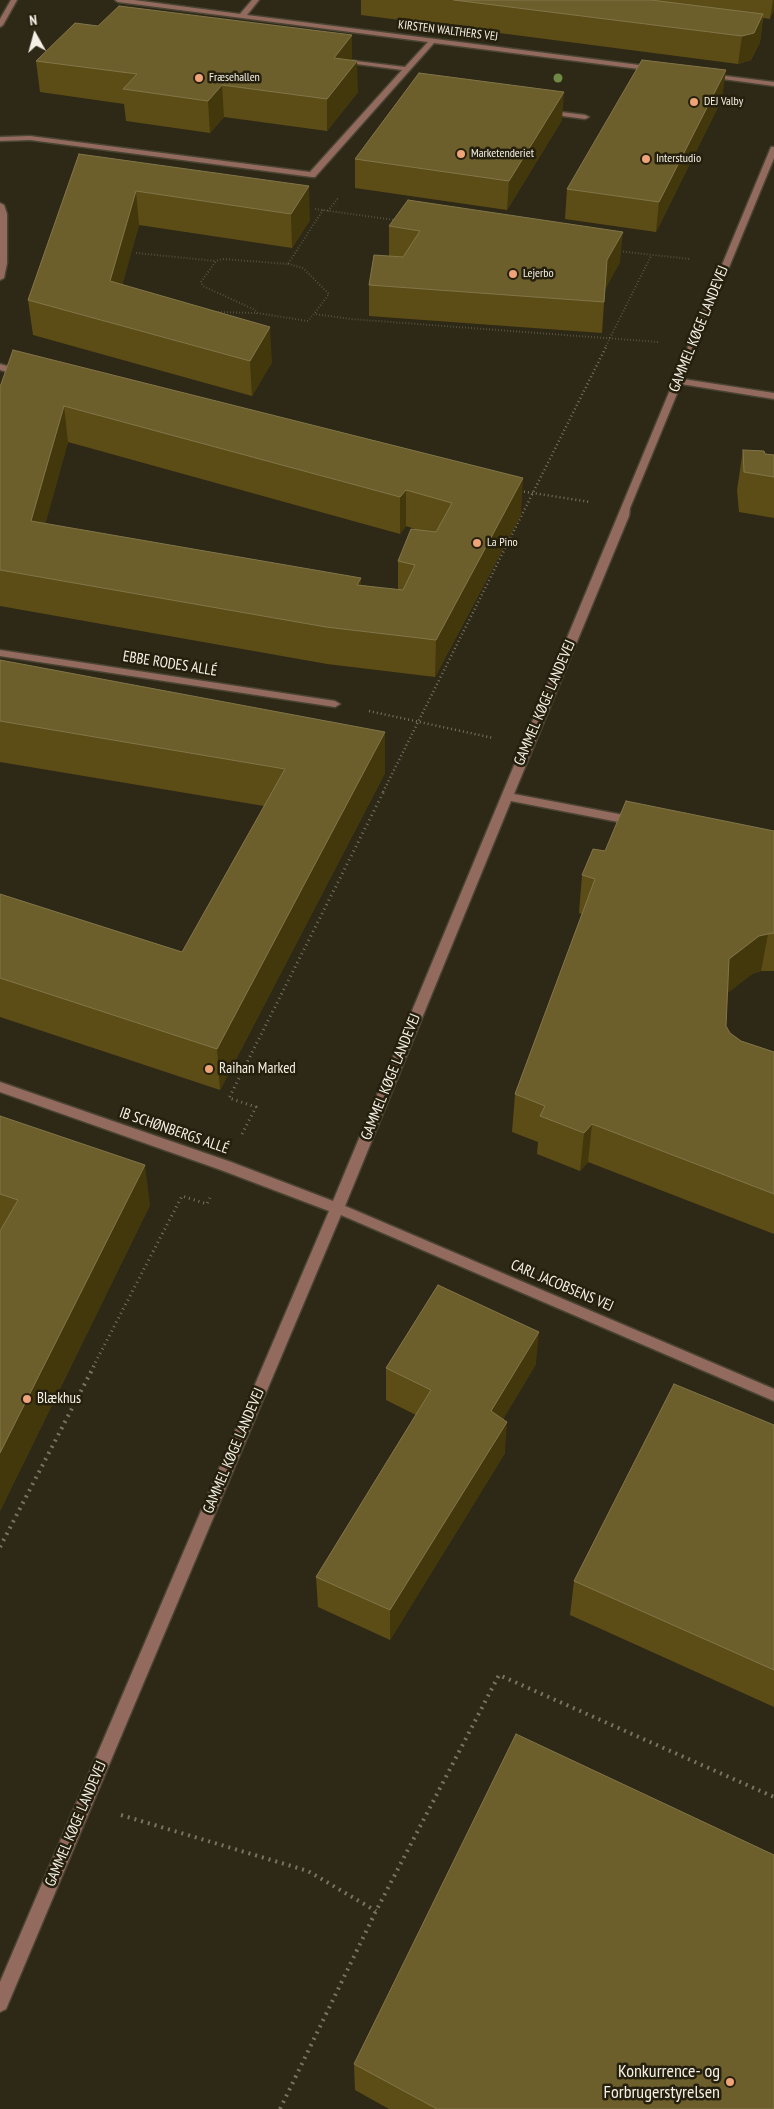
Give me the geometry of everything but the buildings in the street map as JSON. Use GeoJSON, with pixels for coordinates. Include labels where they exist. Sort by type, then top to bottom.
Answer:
{"type":"FeatureCollection","features":[{"type":"Feature","properties":{"kind":"street"},"geometry":{"type":"LineString","coordinates":[[0,25],[14,0]]}},
{"type":"Feature","properties":{"kind":"street","name":"KIRSTEN WALTHERS VEJ"},"geometry":{"type":"LineString","coordinates":[[118,0],[141,6],[242,16],[666,70]]}},
{"type":"Feature","properties":{"kind":"street"},"geometry":{"type":"LineString","coordinates":[[242,16],[256,0]]}},
{"type":"Feature","properties":{"kind":"street"},"geometry":{"type":"LineString","coordinates":[[0,139],[30,138],[312,175],[433,40]]}},
{"type":"Feature","properties":{"kind":"street"},"geometry":{"type":"LineString","coordinates":[[330,59],[408,69]]}},
{"type":"Feature","properties":{"kind":"street"},"geometry":{"type":"LineString","coordinates":[[705,75],[774,84]]}},
{"type":"Feature","properties":{"kind":"street"},"geometry":{"type":"LineString","coordinates":[[387,91],[397,93]]}},
{"type":"Feature","properties":{"kind":"street"},"geometry":{"type":"LineString","coordinates":[[536,111],[585,117]]}},
{"type":"Feature","properties":{"kind":"street","name":"GAMMEL KØGE LANDEVEJ"},"geometry":{"type":"LineString","coordinates":[[0,2003],[337,1208],[774,149]]}},
{"type":"Feature","properties":{"kind":"street"},"geometry":{"type":"LineString","coordinates":[[0,205],[2,214],[3,263],[0,278]]}},
{"type":"Feature","properties":{"kind":"street"},"geometry":{"type":"LineString","coordinates":[[0,367],[28,374]]}},
{"type":"Feature","properties":{"kind":"street"},"geometry":{"type":"LineString","coordinates":[[677,381],[774,396]]}},
{"type":"Feature","properties":{"kind":"street","name":"EBBE RODES ALLÉ"},"geometry":{"type":"LineString","coordinates":[[0,653],[335,704]]}},
{"type":"Feature","properties":{"kind":"street"},"geometry":{"type":"LineString","coordinates":[[506,796],[650,824]]}},
{"type":"Feature","properties":{"kind":"street","name":"IB SCHØNBERGS ALLÉ"},"geometry":{"type":"LineString","coordinates":[[0,1087],[226,1166],[337,1208]]}},
{"type":"Feature","properties":{"kind":"street","name":"CARL JACOBSENS VEJ"},"geometry":{"type":"LineString","coordinates":[[337,1208],[774,1395]]}},
{"type":"Feature","properties":{"kind":"path"},"geometry":{"type":"LineString","coordinates":[[313,209],[397,220]]}},
{"type":"Feature","properties":{"kind":"path"},"geometry":{"type":"LineString","coordinates":[[288,264],[323,210]]}},
{"type":"Feature","properties":{"kind":"path"},"geometry":{"type":"LineString","coordinates":[[612,250],[651,256],[726,262]]}},
{"type":"Feature","properties":{"kind":"path"},"geometry":{"type":"LineString","coordinates":[[136,253],[167,254],[216,261],[234,259],[288,264],[303,268],[329,294],[308,321],[257,313],[211,313]]}},
{"type":"Feature","properties":{"kind":"path"},"geometry":{"type":"LineString","coordinates":[[0,1547],[182,1196],[207,1204],[256,1107],[229,1098],[534,493],[651,256]]}},
{"type":"Feature","properties":{"kind":"path"},"geometry":{"type":"LineString","coordinates":[[216,261],[201,282],[203,286],[255,310],[257,313]]}},
{"type":"Feature","properties":{"kind":"path"},"geometry":{"type":"LineString","coordinates":[[314,314],[351,319],[692,344]]}},
{"type":"Feature","properties":{"kind":"path"},"geometry":{"type":"LineString","coordinates":[[513,489],[625,508]]}},
{"type":"Feature","properties":{"kind":"path"},"geometry":{"type":"LineString","coordinates":[[335,704],[527,746]]}},
{"type":"Feature","properties":{"kind":"path"},"geometry":{"type":"LineString","coordinates":[[280,2109],[376,1912],[499,1675],[774,1797]]}},
{"type":"Feature","properties":{"kind":"path"},"geometry":{"type":"LineString","coordinates":[[84,1804],[223,1844],[308,1871],[376,1912]]}},
{"type":"Feature","properties":{"kind":"place","name":"Fræsehallen"},"geometry":{"type":"Point","coordinates":[199,78]}},
{"type":"Feature","properties":{"kind":"place","name":"DEJ Valby"},"geometry":{"type":"Point","coordinates":[694,102]}},
{"type":"Feature","properties":{"kind":"place","name":"Marketenderiet"},"geometry":{"type":"Point","coordinates":[461,154]}},
{"type":"Feature","properties":{"kind":"place","name":"Interstudio"},"geometry":{"type":"Point","coordinates":[646,159]}},
{"type":"Feature","properties":{"kind":"place","name":"Lejerbo"},"geometry":{"type":"Point","coordinates":[513,274]}},
{"type":"Feature","properties":{"kind":"place","name":"La Pino"},"geometry":{"type":"Point","coordinates":[477,543]}},
{"type":"Feature","properties":{"kind":"place","name":"Raihan Marked"},"geometry":{"type":"Point","coordinates":[209,1069]}},
{"type":"Feature","properties":{"kind":"place","name":"Blækhus"},"geometry":{"type":"Point","coordinates":[27,1399]}},
{"type":"Feature","properties":{"kind":"place","name":"Konkurrence- og Forbrugerstyrelsen"},"geometry":{"type":"Point","coordinates":[730,2082]}}]}
